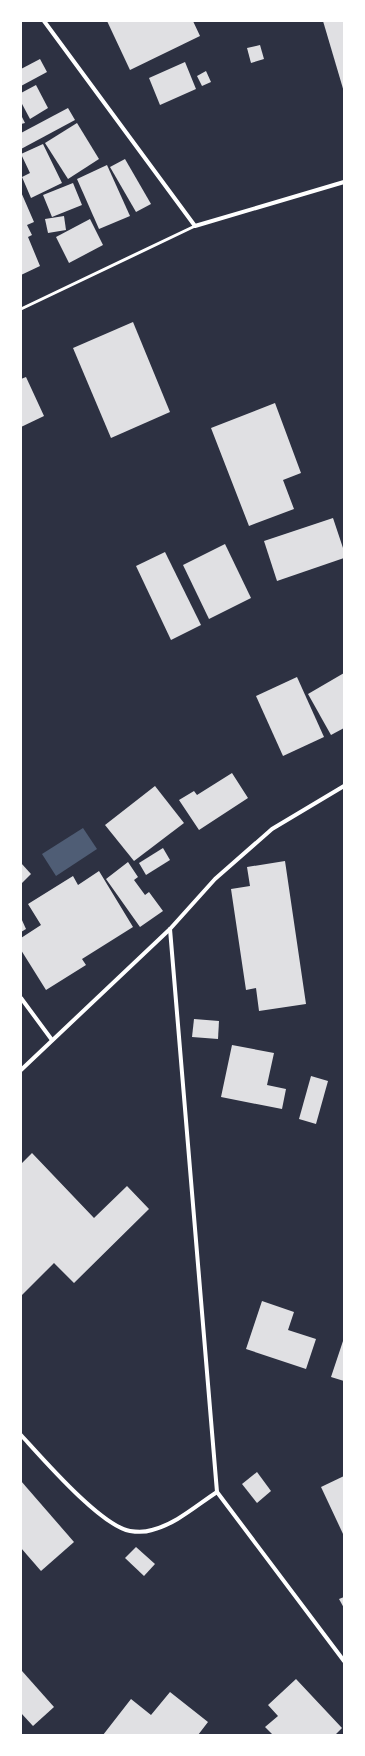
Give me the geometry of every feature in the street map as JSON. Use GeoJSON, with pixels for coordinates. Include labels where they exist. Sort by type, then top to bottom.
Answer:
{"type":"FeatureCollection","features":[{"type":"Feature","properties":{"kind":"street"},"geometry":{"type":"LineString","coordinates":[[44,21],[196,226],[344,182]]}},
{"type":"Feature","properties":{"kind":"street"},"geometry":{"type":"LineString","coordinates":[[21,1070],[170,929],[216,879],[272,829],[344,786]]}},
{"type":"Feature","properties":{"kind":"street"},"geometry":{"type":"LineString","coordinates":[[170,929],[217,1492],[344,1661]]}},
{"type":"Feature","properties":{"kind":"street"},"geometry":{"type":"LineString","coordinates":[[21,998],[52,1040]]}},
{"type":"Feature","properties":{"kind":"street"},"geometry":{"type":"LineString","coordinates":[[21,1435],[74,1492],[113,1524],[130,1531],[150,1530],[168,1524],[217,1492]]}},
{"type":"Feature","properties":{"kind":"lane"},"geometry":{"type":"LineString","coordinates":[[21,309],[196,226]]}},
{"type":"Feature","properties":{"kind":"water"},"geometry":{"type":"Polygon","coordinates":[[[83,828],[97,849],[56,876],[42,854],[83,828]]]}},
{"type":"Feature","properties":{"kind":"building"},"geometry":{"type":"Polygon","coordinates":[[[107,21],[193,21],[200,36],[130,70],[107,21]]]}},
{"type":"Feature","properties":{"kind":"building"},"geometry":{"type":"Polygon","coordinates":[[[323,21],[344,21],[344,92],[323,21]]]}},
{"type":"Feature","properties":{"kind":"building"},"geometry":{"type":"Polygon","coordinates":[[[260,45],[264,59],[251,63],[247,48],[260,45]]]}},
{"type":"Feature","properties":{"kind":"building"},"geometry":{"type":"Polygon","coordinates":[[[40,59],[47,72],[21,86],[21,69],[40,59]]]}},
{"type":"Feature","properties":{"kind":"building"},"geometry":{"type":"Polygon","coordinates":[[[185,62],[196,89],[160,105],[149,78],[185,62]]]}},
{"type":"Feature","properties":{"kind":"building"},"geometry":{"type":"Polygon","coordinates":[[[206,71],[211,82],[202,86],[197,76],[206,71]]]}},
{"type":"Feature","properties":{"kind":"building"},"geometry":{"type":"Polygon","coordinates":[[[36,85],[48,108],[30,119],[21,102],[21,93],[36,85]]]}},
{"type":"Feature","properties":{"kind":"building"},"geometry":{"type":"Polygon","coordinates":[[[68,108],[75,120],[21,149],[21,133],[68,108]]]}},
{"type":"Feature","properties":{"kind":"building"},"geometry":{"type":"Polygon","coordinates":[[[21,115],[25,123],[21,124],[21,115]]]}},
{"type":"Feature","properties":{"kind":"building"},"geometry":{"type":"Polygon","coordinates":[[[77,123],[99,159],[68,179],[45,143],[77,123]]]}},
{"type":"Feature","properties":{"kind":"building"},"geometry":{"type":"Polygon","coordinates":[[[43,144],[62,183],[31,198],[22,177],[30,173],[21,154],[43,144]]]}},
{"type":"Feature","properties":{"kind":"building"},"geometry":{"type":"Polygon","coordinates":[[[125,159],[151,204],[136,212],[110,167],[125,159]]]}},
{"type":"Feature","properties":{"kind":"building"},"geometry":{"type":"Polygon","coordinates":[[[107,165],[130,216],[99,229],[77,179],[107,165]]]}},
{"type":"Feature","properties":{"kind":"building"},"geometry":{"type":"Polygon","coordinates":[[[73,183],[82,205],[52,217],[43,195],[73,183]]]}},
{"type":"Feature","properties":{"kind":"building"},"geometry":{"type":"Polygon","coordinates":[[[21,192],[34,222],[27,225],[32,235],[28,237],[40,266],[21,275],[21,192]]]}},
{"type":"Feature","properties":{"kind":"building"},"geometry":{"type":"Polygon","coordinates":[[[64,216],[66,230],[48,233],[45,219],[64,216]]]}},
{"type":"Feature","properties":{"kind":"building"},"geometry":{"type":"Polygon","coordinates":[[[90,219],[103,245],[69,263],[56,237],[90,219]]]}},
{"type":"Feature","properties":{"kind":"building"},"geometry":{"type":"Polygon","coordinates":[[[133,322],[170,412],[111,438],[73,348],[133,322]]]}},
{"type":"Feature","properties":{"kind":"building"},"geometry":{"type":"Polygon","coordinates":[[[26,377],[44,416],[21,427],[21,379],[26,377]]]}},
{"type":"Feature","properties":{"kind":"building"},"geometry":{"type":"Polygon","coordinates":[[[275,403],[301,473],[283,480],[294,509],[249,526],[211,428],[275,403]]]}},
{"type":"Feature","properties":{"kind":"building"},"geometry":{"type":"Polygon","coordinates":[[[333,518],[344,551],[344,558],[277,581],[264,541],[333,518]]]}},
{"type":"Feature","properties":{"kind":"building"},"geometry":{"type":"Polygon","coordinates":[[[225,544],[251,598],[209,619],[183,565],[225,544]]]}},
{"type":"Feature","properties":{"kind":"building"},"geometry":{"type":"Polygon","coordinates":[[[165,552],[201,625],[171,640],[136,566],[165,552]]]}},
{"type":"Feature","properties":{"kind":"building"},"geometry":{"type":"Polygon","coordinates":[[[344,673],[344,728],[331,735],[308,694],[344,673]]]}},
{"type":"Feature","properties":{"kind":"building"},"geometry":{"type":"Polygon","coordinates":[[[297,677],[324,737],[283,756],[256,696],[297,677]]]}},
{"type":"Feature","properties":{"kind":"building"},"geometry":{"type":"Polygon","coordinates":[[[232,773],[248,798],[199,830],[179,800],[194,791],[197,795],[232,773]]]}},
{"type":"Feature","properties":{"kind":"building"},"geometry":{"type":"Polygon","coordinates":[[[155,786],[184,823],[134,861],[105,825],[155,786]]]}},
{"type":"Feature","properties":{"kind":"building"},"geometry":{"type":"Polygon","coordinates":[[[163,848],[170,860],[146,875],[139,863],[163,848]]]}},
{"type":"Feature","properties":{"kind":"building"},"geometry":{"type":"Polygon","coordinates":[[[285,861],[306,1004],[259,1011],[256,988],[246,990],[231,889],[250,886],[247,867],[285,861]]]}},
{"type":"Feature","properties":{"kind":"building"},"geometry":{"type":"Polygon","coordinates":[[[128,862],[138,877],[134,880],[145,895],[149,892],[163,911],[140,927],[106,879],[128,862]]]}},
{"type":"Feature","properties":{"kind":"building"},"geometry":{"type":"Polygon","coordinates":[[[21,863],[31,874],[21,884],[21,863]]]}},
{"type":"Feature","properties":{"kind":"building"},"geometry":{"type":"Polygon","coordinates":[[[99,871],[133,927],[82,959],[86,965],[46,990],[21,950],[21,938],[41,925],[28,904],[73,876],[78,885],[99,871]]]}},
{"type":"Feature","properties":{"kind":"building"},"geometry":{"type":"Polygon","coordinates":[[[21,918],[26,929],[21,932],[21,918]]]}},
{"type":"Feature","properties":{"kind":"building"},"geometry":{"type":"Polygon","coordinates":[[[194,1019],[219,1021],[218,1039],[192,1037],[194,1019]]]}},
{"type":"Feature","properties":{"kind":"building"},"geometry":{"type":"Polygon","coordinates":[[[232,1045],[274,1053],[267,1085],[286,1089],[282,1109],[221,1097],[232,1045]]]}},
{"type":"Feature","properties":{"kind":"building"},"geometry":{"type":"Polygon","coordinates":[[[311,1076],[328,1081],[316,1124],[299,1119],[311,1076]]]}},
{"type":"Feature","properties":{"kind":"building"},"geometry":{"type":"Polygon","coordinates":[[[32,1153],[94,1218],[127,1186],[149,1209],[74,1283],[54,1263],[21,1296],[21,1164],[32,1153]]]}},
{"type":"Feature","properties":{"kind":"building"},"geometry":{"type":"Polygon","coordinates":[[[262,1301],[294,1312],[288,1330],[316,1339],[306,1369],[246,1349],[262,1301]]]}},
{"type":"Feature","properties":{"kind":"building"},"geometry":{"type":"Polygon","coordinates":[[[344,1338],[344,1381],[331,1377],[344,1338]]]}},
{"type":"Feature","properties":{"kind":"building"},"geometry":{"type":"Polygon","coordinates":[[[257,1472],[271,1491],[257,1503],[242,1484],[257,1472]]]}},
{"type":"Feature","properties":{"kind":"building"},"geometry":{"type":"Polygon","coordinates":[[[344,1476],[344,1536],[321,1487],[344,1476]]]}},
{"type":"Feature","properties":{"kind":"building"},"geometry":{"type":"Polygon","coordinates":[[[21,1481],[74,1542],[41,1571],[21,1548],[21,1481]]]}},
{"type":"Feature","properties":{"kind":"building"},"geometry":{"type":"Polygon","coordinates":[[[136,1547],[155,1564],[144,1576],[125,1558],[136,1547]]]}},
{"type":"Feature","properties":{"kind":"building"},"geometry":{"type":"Polygon","coordinates":[[[344,1597],[344,1608],[339,1599],[344,1597]]]}},
{"type":"Feature","properties":{"kind":"building"},"geometry":{"type":"Polygon","coordinates":[[[22,1671],[54,1707],[33,1726],[21,1713],[22,1671]]]}},
{"type":"Feature","properties":{"kind":"building"},"geometry":{"type":"Polygon","coordinates":[[[296,1679],[342,1728],[335,1735],[273,1735],[265,1727],[278,1716],[268,1705],[296,1679]]]}},
{"type":"Feature","properties":{"kind":"building"},"geometry":{"type":"Polygon","coordinates":[[[170,1692],[208,1722],[198,1735],[103,1735],[131,1699],[151,1715],[170,1692]]]}}]}
